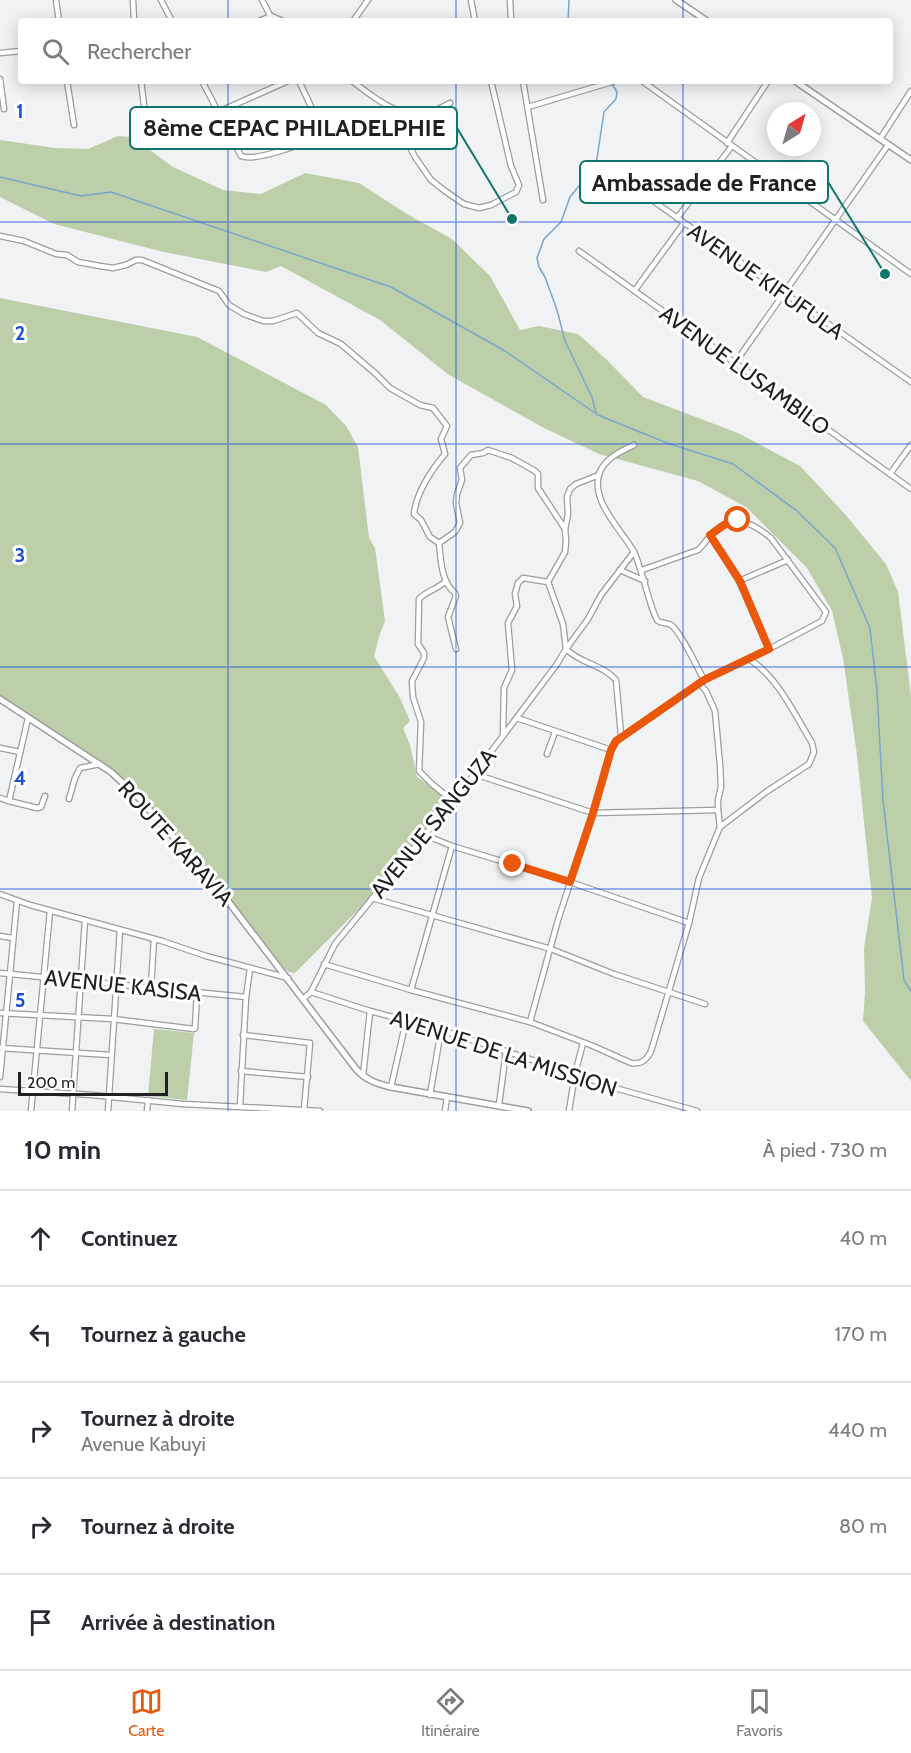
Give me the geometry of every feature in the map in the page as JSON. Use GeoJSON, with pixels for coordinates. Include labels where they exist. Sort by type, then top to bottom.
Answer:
{"type":"FeatureCollection","features":[{"type":"Feature","properties":{"kind":"street"},"geometry":{"type":"LineString","coordinates":[[56,0],[59,18]]}},
{"type":"Feature","properties":{"kind":"street"},"geometry":{"type":"LineString","coordinates":[[133,0],[135,18]]}},
{"type":"Feature","properties":{"kind":"street"},"geometry":{"type":"LineString","coordinates":[[161,0],[170,18]]}},
{"type":"Feature","properties":{"kind":"street"},"geometry":{"type":"LineString","coordinates":[[262,0],[271,18]]}},
{"type":"Feature","properties":{"kind":"street"},"geometry":{"type":"LineString","coordinates":[[355,18],[368,0]]}},
{"type":"Feature","properties":{"kind":"street"},"geometry":{"type":"LineString","coordinates":[[471,0],[474,18]]}},
{"type":"Feature","properties":{"kind":"street"},"geometry":{"type":"LineString","coordinates":[[510,0],[511,18]]}},
{"type":"Feature","properties":{"kind":"street"},"geometry":{"type":"LineString","coordinates":[[676,0],[703,18]]}},
{"type":"Feature","properties":{"kind":"street"},"geometry":{"type":"LineString","coordinates":[[0,53],[18,51]]}},
{"type":"Feature","properties":{"kind":"street"},"geometry":{"type":"LineString","coordinates":[[0,79],[4,109]]}},
{"type":"Feature","properties":{"kind":"street"},"geometry":{"type":"LineString","coordinates":[[68,84],[74,125]]}},
{"type":"Feature","properties":{"kind":"street"},"geometry":{"type":"LineString","coordinates":[[141,84],[148,137]]}},
{"type":"Feature","properties":{"kind":"street"},"geometry":{"type":"LineString","coordinates":[[204,84],[243,157],[260,157],[322,133],[300,84]]}},
{"type":"Feature","properties":{"kind":"street"},"geometry":{"type":"LineString","coordinates":[[218,112],[281,84]]}},
{"type":"Feature","properties":{"kind":"street"},"geometry":{"type":"LineString","coordinates":[[356,84],[389,107],[423,114],[450,103]]}},
{"type":"Feature","properties":{"kind":"street"},"geometry":{"type":"LineString","coordinates":[[389,107],[415,157],[431,180],[464,204],[479,208],[491,205],[516,192],[519,185],[511,166],[492,84]]}},
{"type":"Feature","properties":{"kind":"street"},"geometry":{"type":"LineString","coordinates":[[524,84],[543,200]]}},
{"type":"Feature","properties":{"kind":"street"},"geometry":{"type":"LineString","coordinates":[[528,107],[605,84]]}},
{"type":"Feature","properties":{"kind":"street"},"geometry":{"type":"LineString","coordinates":[[646,84],[911,274]]}},
{"type":"Feature","properties":{"kind":"street"},"geometry":{"type":"LineString","coordinates":[[677,218],[730,144],[766,84]]}},
{"type":"Feature","properties":{"kind":"street"},"geometry":{"type":"LineString","coordinates":[[799,84],[911,160]]}},
{"type":"Feature","properties":{"kind":"street"},"geometry":{"type":"LineString","coordinates":[[880,139],[911,91]]}},
{"type":"Feature","properties":{"kind":"street"},"geometry":{"type":"LineString","coordinates":[[735,363],[888,145]]}},
{"type":"Feature","properties":{"kind":"street","name":"AVENUE KIFUFULA"},"geometry":{"type":"LineString","coordinates":[[622,179],[911,382]]}},
{"type":"Feature","properties":{"kind":"street"},"geometry":{"type":"LineString","coordinates":[[635,291],[684,223]]}},
{"type":"Feature","properties":{"kind":"street"},"geometry":{"type":"LineString","coordinates":[[0,236],[24,240],[59,255],[67,255],[78,262],[89,264],[113,268],[141,260],[219,291],[229,305],[262,321],[273,321],[294,314],[300,315],[318,333],[341,344],[390,388],[420,405],[433,408],[446,424],[447,429],[441,442],[445,454],[428,477],[414,514],[424,523],[427,533],[439,543],[446,580],[456,595],[448,616],[456,650]]}},
{"type":"Feature","properties":{"kind":"street","name":"AVENUE LUSAMBILO"},"geometry":{"type":"LineString","coordinates":[[579,251],[911,489]]}},
{"type":"Feature","properties":{"kind":"street"},"geometry":{"type":"LineString","coordinates":[[324,964],[530,1022],[631,1063],[643,1061],[651,1052],[689,923],[699,878],[720,827],[718,800],[721,787],[717,720],[711,700],[676,630],[669,623],[658,621],[634,552],[603,504],[599,493],[599,475],[607,461],[634,445]]}},
{"type":"Feature","properties":{"kind":"street"},"geometry":{"type":"LineString","coordinates":[[890,474],[911,445]]}},
{"type":"Feature","properties":{"kind":"street"},"geometry":{"type":"LineString","coordinates":[[439,543],[455,532],[460,522],[456,503],[462,480],[460,468],[471,455],[488,450],[512,458],[538,474],[538,488],[565,529]]}},
{"type":"Feature","properties":{"kind":"street"},"geometry":{"type":"LineString","coordinates":[[599,475],[576,484],[570,489],[567,497],[565,552],[548,582],[563,624],[566,649],[577,658],[606,670],[616,680],[621,735]]}},
{"type":"Feature","properties":{"kind":"street"},"geometry":{"type":"LineString","coordinates":[[530,1022],[570,882],[611,750],[616,741],[621,735],[702,682],[822,621],[826,612],[771,538],[762,530],[738,520],[727,523],[710,535],[698,550],[642,570]]}},
{"type":"Feature","properties":{"kind":"street"},"geometry":{"type":"LineString","coordinates":[[710,535],[740,581],[769,649]]}},
{"type":"Feature","properties":{"kind":"street","name":"AVENUE SANGUZA"},"geometry":{"type":"LineString","coordinates":[[303,999],[310,992],[335,944],[475,774],[557,664],[588,619],[601,595],[634,552]]}},
{"type":"Feature","properties":{"kind":"street"},"geometry":{"type":"LineString","coordinates":[[740,581],[788,560]]}},
{"type":"Feature","properties":{"kind":"street"},"geometry":{"type":"LineString","coordinates":[[620,570],[645,581]]}},
{"type":"Feature","properties":{"kind":"street"},"geometry":{"type":"LineString","coordinates":[[503,737],[504,688],[510,679],[512,670],[508,623],[517,606],[515,594],[518,583],[523,578],[548,582]]}},
{"type":"Feature","properties":{"kind":"street"},"geometry":{"type":"LineString","coordinates":[[446,580],[438,588],[419,599],[418,644],[424,653],[424,658],[413,678],[412,686],[422,722],[419,771],[453,801]]}},
{"type":"Feature","properties":{"kind":"street"},"geometry":{"type":"LineString","coordinates":[[720,827],[766,792],[809,764],[814,752],[812,743],[776,686],[763,668],[749,659]]}},
{"type":"Feature","properties":{"kind":"street","name":"ROUTE KARAVIA"},"geometry":{"type":"LineString","coordinates":[[0,699],[100,764],[123,782],[215,884],[303,999]]}},
{"type":"Feature","properties":{"kind":"street"},"geometry":{"type":"LineString","coordinates":[[9,801],[28,718]]}},
{"type":"Feature","properties":{"kind":"street"},"geometry":{"type":"LineString","coordinates":[[517,718],[611,750]]}},
{"type":"Feature","properties":{"kind":"street"},"geometry":{"type":"LineString","coordinates":[[548,754],[555,732]]}},
{"type":"Feature","properties":{"kind":"street"},"geometry":{"type":"LineString","coordinates":[[0,748],[20,752]]}},
{"type":"Feature","properties":{"kind":"street"},"geometry":{"type":"LineString","coordinates":[[69,799],[80,768],[100,764]]}},
{"type":"Feature","properties":{"kind":"street"},"geometry":{"type":"LineString","coordinates":[[475,774],[593,813],[718,810]]}},
{"type":"Feature","properties":{"kind":"street"},"geometry":{"type":"LineString","coordinates":[[0,798],[37,808],[41,807],[45,796]]}},
{"type":"Feature","properties":{"kind":"street"},"geometry":{"type":"LineString","coordinates":[[425,835],[452,846],[570,882],[689,923]]}},
{"type":"Feature","properties":{"kind":"street"},"geometry":{"type":"LineString","coordinates":[[411,990],[452,846]]}},
{"type":"Feature","properties":{"kind":"street"},"geometry":{"type":"LineString","coordinates":[[0,894],[50,911],[288,978]]}},
{"type":"Feature","properties":{"kind":"street"},"geometry":{"type":"LineString","coordinates":[[372,898],[551,949],[614,974],[705,1004]]}},
{"type":"Feature","properties":{"kind":"street"},"geometry":{"type":"LineString","coordinates":[[0,1077],[17,901]]}},
{"type":"Feature","properties":{"kind":"street"},"geometry":{"type":"LineString","coordinates":[[31,1111],[50,911]]}},
{"type":"Feature","properties":{"kind":"street"},"geometry":{"type":"LineString","coordinates":[[72,1111],[84,920]]}},
{"type":"Feature","properties":{"kind":"street"},"geometry":{"type":"LineString","coordinates":[[108,1111],[120,930]]}},
{"type":"Feature","properties":{"kind":"street"},"geometry":{"type":"LineString","coordinates":[[0,936],[12,938]]}},
{"type":"Feature","properties":{"kind":"street"},"geometry":{"type":"LineString","coordinates":[[151,987],[154,939]]}},
{"type":"Feature","properties":{"kind":"street"},"geometry":{"type":"LineString","coordinates":[[240,1106],[243,1035],[250,969]]}},
{"type":"Feature","properties":{"kind":"street","name":"AVENUE KASISA"},"geometry":{"type":"LineString","coordinates":[[0,973],[246,997]]}},
{"type":"Feature","properties":{"kind":"street","name":"AVENUE DE LA MISSION"},"geometry":{"type":"LineString","coordinates":[[310,992],[441,1030],[608,1086],[698,1111]]}},
{"type":"Feature","properties":{"kind":"street"},"geometry":{"type":"LineString","coordinates":[[0,1013],[113,1019],[192,1029],[195,1028],[197,993]]}},
{"type":"Feature","properties":{"kind":"street"},"geometry":{"type":"LineString","coordinates":[[303,999],[356,1069],[372,1082],[430,1095],[525,1111]]}},
{"type":"Feature","properties":{"kind":"street"},"geometry":{"type":"LineString","coordinates":[[363,1076],[370,1011]]}},
{"type":"Feature","properties":{"kind":"street"},"geometry":{"type":"LineString","coordinates":[[391,1087],[406,1021]]}},
{"type":"Feature","properties":{"kind":"street"},"geometry":{"type":"LineString","coordinates":[[430,1095],[441,1030]]}},
{"type":"Feature","properties":{"kind":"street"},"geometry":{"type":"LineString","coordinates":[[243,1035],[309,1042],[311,1045],[304,1110]]}},
{"type":"Feature","properties":{"kind":"street"},"geometry":{"type":"LineString","coordinates":[[570,1111],[575,1074],[583,1042]]}},
{"type":"Feature","properties":{"kind":"street"},"geometry":{"type":"LineString","coordinates":[[1,1048],[111,1055]]}},
{"type":"Feature","properties":{"kind":"street"},"geometry":{"type":"LineString","coordinates":[[499,1106],[506,1051]]}},
{"type":"Feature","properties":{"kind":"street"},"geometry":{"type":"LineString","coordinates":[[242,1071],[308,1077]]}},
{"type":"Feature","properties":{"kind":"street"},"geometry":{"type":"LineString","coordinates":[[0,1089],[110,1096],[218,1108],[240,1106],[255,1109],[320,1111]]}},
{"type":"Feature","properties":{"kind":"street"},"geometry":{"type":"LineString","coordinates":[[445,1111],[447,1097]]}},
{"type":"Feature","properties":{"kind":"street"},"geometry":{"type":"LineString","coordinates":[[147,1111],[148,1100]]}},
{"type":"Feature","properties":{"kind":"street"},"geometry":{"type":"LineString","coordinates":[[182,1111],[183,1104]]}},
{"type":"Feature","properties":{"kind":"green space"},"geometry":{"type":"Polygon","coordinates":[[[118,136],[132,137],[173,167],[223,190],[261,194],[305,173],[359,183],[452,239],[490,276],[520,330],[539,326],[578,334],[643,397],[738,433],[800,466],[844,513],[886,564],[898,592],[911,696],[911,1081],[863,1021],[864,948],[872,898],[857,755],[843,658],[832,611],[807,568],[746,507],[698,481],[599,454],[544,428],[449,375],[380,320],[281,266],[266,272],[164,252],[54,224],[0,197],[0,140],[55,148],[88,149],[118,136]]]}},
{"type":"Feature","properties":{"kind":"green space"},"geometry":{"type":"Polygon","coordinates":[[[0,298],[197,337],[326,405],[346,426],[358,447],[369,538],[375,548],[385,621],[374,656],[400,698],[410,721],[403,728],[410,745],[417,777],[453,801],[382,886],[295,973],[283,967],[237,908],[143,798],[113,772],[0,697],[0,298]]]}},
{"type":"Feature","properties":{"kind":"green space"},"geometry":{"type":"Polygon","coordinates":[[[154,1029],[194,1033],[187,1100],[148,1096],[154,1029]]]}},
{"type":"Feature","properties":{"kind":"waterway"},"geometry":{"type":"LineString","coordinates":[[568,18],[569,0]]}},
{"type":"Feature","properties":{"kind":"waterway"},"geometry":{"type":"LineString","coordinates":[[596,413],[592,397],[565,341],[557,310],[537,258],[544,239],[561,222],[570,197],[596,165],[604,112],[616,99],[617,92],[612,84]]}},
{"type":"Feature","properties":{"kind":"waterway"},"geometry":{"type":"LineString","coordinates":[[0,177],[81,196],[111,192],[391,287],[505,351],[598,415],[667,443],[733,464],[797,511],[835,548],[870,628],[877,691],[883,800],[904,980],[911,991]]}},
{"type":"Feature","properties":{"kind":"place","name":"8ème CEPAC PHILADELPHIE"},"geometry":{"type":"Point","coordinates":[512,219]}},
{"type":"Feature","properties":{"kind":"place","name":"Ambassade de France"},"geometry":{"type":"Point","coordinates":[885,274]}},
{"type":"Feature","properties":{"kind":"route"},"geometry":{"type":"LineString","coordinates":[[513,864],[570,882],[612,745],[621,735],[704,680],[769,649],[740,581],[710,535],[727,523],[738,520]]}}]}
